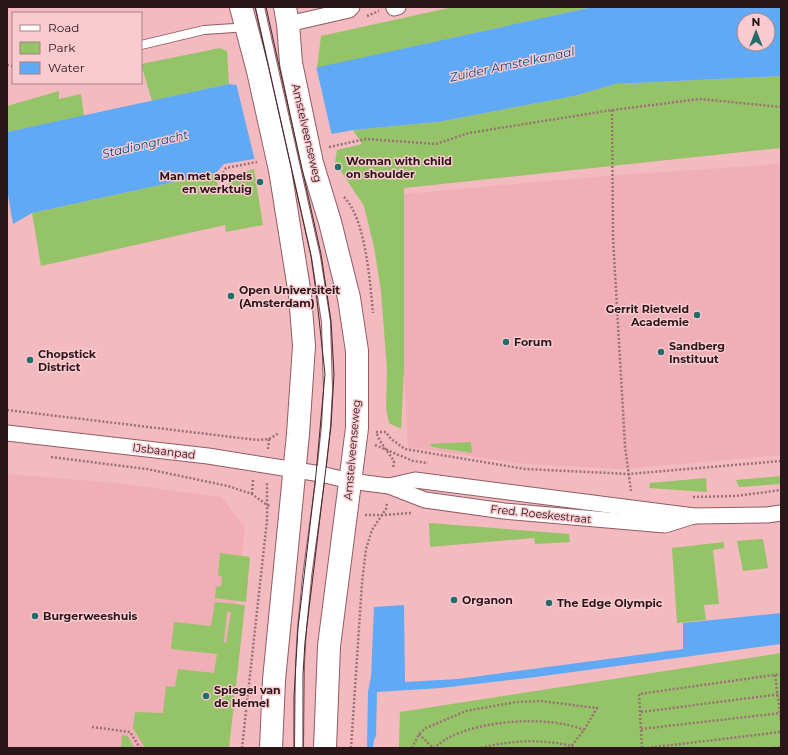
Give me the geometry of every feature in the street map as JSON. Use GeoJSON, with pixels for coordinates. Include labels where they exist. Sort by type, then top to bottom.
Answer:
{"type":"FeatureCollection","features":[{"type":"Feature","properties":{"kind":"main road"},"geometry":{"type":"LineString","coordinates":[[244,16],[274,67]]}},
{"type":"Feature","properties":{"kind":"main road"},"geometry":{"type":"LineString","coordinates":[[274,67],[287,16]]}},
{"type":"Feature","properties":{"kind":"main road","name":"Amstelveenseweg"},"geometry":{"type":"LineString","coordinates":[[271,748],[274,680],[295,471],[304,346],[300,295],[296,166],[274,67]]}},
{"type":"Feature","properties":{"kind":"main road","name":"Amstelveenseweg"},"geometry":{"type":"LineString","coordinates":[[274,67],[296,166],[330,222],[349,298],[357,351],[356,428],[329,646],[325,748]]}},
{"type":"Feature","properties":{"kind":"street"},"geometry":{"type":"LineString","coordinates":[[287,16],[349,10],[352,7]]}},
{"type":"Feature","properties":{"kind":"street","name":"IJsbaanpad"},"geometry":{"type":"LineString","coordinates":[[7,433],[208,456],[321,474]]}},
{"type":"Feature","properties":{"kind":"street","name":"Fred. Roeskestraat"},"geometry":{"type":"LineString","coordinates":[[321,474],[350,481],[389,486],[415,480],[694,516],[767,515],[781,513]]}},
{"type":"Feature","properties":{"kind":"lane"},"geometry":{"type":"LineString","coordinates":[[260,7],[274,67]]}},
{"type":"Feature","properties":{"kind":"lane"},"geometry":{"type":"LineString","coordinates":[[142,45],[204,30],[234,28],[244,16]]}},
{"type":"Feature","properties":{"kind":"lane","name":"Amstelveenseweg"},"geometry":{"type":"LineString","coordinates":[[296,166],[316,257],[326,322],[328,390],[325,438],[307,577],[300,662],[299,748]]}},
{"type":"Feature","properties":{"kind":"path"},"geometry":{"type":"LineString","coordinates":[[335,146],[366,139],[436,144],[469,133],[612,110],[700,99],[781,107]]}},
{"type":"Feature","properties":{"kind":"path"},"geometry":{"type":"LineString","coordinates":[[612,110],[613,238],[625,446],[632,494]]}},
{"type":"Feature","properties":{"kind":"path"},"geometry":{"type":"LineString","coordinates":[[223,173],[226,168],[255,162]]}},
{"type":"Feature","properties":{"kind":"path"},"geometry":{"type":"LineString","coordinates":[[7,410],[257,440],[269,439]]}},
{"type":"Feature","properties":{"kind":"path"},"geometry":{"type":"LineString","coordinates":[[377,432],[386,432],[391,439],[405,449],[525,468],[629,474],[781,461]]}},
{"type":"Feature","properties":{"kind":"path"},"geometry":{"type":"LineString","coordinates":[[46,456],[147,469],[228,486],[252,494],[267,505]]}},
{"type":"Feature","properties":{"kind":"path"},"geometry":{"type":"LineString","coordinates":[[242,748],[267,520],[267,466]]}},
{"type":"Feature","properties":{"kind":"path"},"geometry":{"type":"LineString","coordinates":[[687,497],[736,496],[781,490]]}},
{"type":"Feature","properties":{"kind":"path"},"geometry":{"type":"LineString","coordinates":[[351,748],[362,583],[366,549],[372,530],[382,516]]}},
{"type":"Feature","properties":{"kind":"path"},"geometry":{"type":"LineString","coordinates":[[642,748],[639,694],[781,674]]}},
{"type":"Feature","properties":{"kind":"path"},"geometry":{"type":"LineString","coordinates":[[775,675],[779,694],[781,720]]}},
{"type":"Feature","properties":{"kind":"path"},"geometry":{"type":"LineString","coordinates":[[641,712],[779,694]]}},
{"type":"Feature","properties":{"kind":"path"},"geometry":{"type":"LineString","coordinates":[[412,748],[419,734],[426,728],[466,711],[516,702],[541,701],[597,708],[572,747],[548,741],[526,741],[491,745],[481,748]]}},
{"type":"Feature","properties":{"kind":"path"},"geometry":{"type":"LineString","coordinates":[[641,729],[781,713]]}},
{"type":"Feature","properties":{"kind":"path"},"geometry":{"type":"LineString","coordinates":[[419,734],[433,748],[462,732],[489,725],[521,721],[546,722],[574,726],[584,730]]}},
{"type":"Feature","properties":{"kind":"path"},"geometry":{"type":"LineString","coordinates":[[92,727],[130,732],[140,748]]}},
{"type":"Feature","properties":{"kind":"path"},"geometry":{"type":"LineString","coordinates":[[646,748],[781,732]]}},
{"type":"Feature","properties":{"kind":"path"},"geometry":{"type":"LineString","coordinates":[[774,748],[781,747]]}},
{"type":"Feature","properties":{"kind":"shaded area"},"geometry":{"type":"Polygon","coordinates":[[[781,164],[781,455],[622,469],[526,464],[408,447],[394,195],[605,176],[781,164]]]}},
{"type":"Feature","properties":{"kind":"shaded area"},"geometry":{"type":"Polygon","coordinates":[[[7,474],[115,483],[221,497],[245,527],[226,697],[168,748],[7,748],[7,474]]]}},
{"type":"Feature","properties":{"kind":"green space"},"geometry":{"type":"Polygon","coordinates":[[[453,7],[593,7],[317,68],[321,36],[453,7]]]}},
{"type":"Feature","properties":{"kind":"green space"},"geometry":{"type":"Polygon","coordinates":[[[220,48],[227,51],[229,84],[152,101],[142,64],[220,48]]]}},
{"type":"Feature","properties":{"kind":"green space"},"geometry":{"type":"Polygon","coordinates":[[[781,76],[781,148],[404,188],[404,370],[401,429],[389,423],[386,408],[387,370],[381,291],[374,247],[364,206],[335,162],[337,150],[362,144],[353,130],[438,122],[574,96],[616,84],[781,76]]]}},
{"type":"Feature","properties":{"kind":"green space"},"geometry":{"type":"Polygon","coordinates":[[[59,91],[59,99],[81,94],[84,116],[7,132],[7,106],[59,91]]]}},
{"type":"Feature","properties":{"kind":"green space"},"geometry":{"type":"Polygon","coordinates":[[[254,169],[263,225],[226,232],[225,225],[41,266],[32,213],[215,173],[220,194],[236,174],[254,169]]]}},
{"type":"Feature","properties":{"kind":"green space"},"geometry":{"type":"Polygon","coordinates":[[[471,442],[472,453],[432,447],[430,444],[471,442]]]}},
{"type":"Feature","properties":{"kind":"green space"},"geometry":{"type":"Polygon","coordinates":[[[781,476],[781,484],[739,487],[736,480],[781,476]]]}},
{"type":"Feature","properties":{"kind":"green space"},"geometry":{"type":"Polygon","coordinates":[[[706,478],[707,492],[649,488],[650,483],[706,478]]]}},
{"type":"Feature","properties":{"kind":"green space"},"geometry":{"type":"Polygon","coordinates":[[[429,523],[569,534],[570,542],[535,544],[534,538],[430,547],[429,523]]]}},
{"type":"Feature","properties":{"kind":"green space"},"geometry":{"type":"Polygon","coordinates":[[[763,539],[768,568],[743,571],[737,541],[763,539]]]}},
{"type":"Feature","properties":{"kind":"green space"},"geometry":{"type":"Polygon","coordinates":[[[724,542],[724,548],[713,550],[719,604],[704,605],[706,620],[677,623],[672,548],[724,542]]]}},
{"type":"Feature","properties":{"kind":"green space"},"geometry":{"type":"Polygon","coordinates":[[[220,553],[250,557],[246,602],[215,598],[216,587],[221,586],[222,576],[218,576],[220,553]]]}},
{"type":"Feature","properties":{"kind":"green space"},"geometry":{"type":"Polygon","coordinates":[[[215,602],[245,605],[229,748],[145,748],[133,728],[135,712],[163,713],[166,686],[175,687],[178,669],[214,673],[217,654],[171,649],[174,622],[211,626],[215,602]],[[227,612],[224,642],[226,643],[231,612],[227,612]]]}},
{"type":"Feature","properties":{"kind":"green space"},"geometry":{"type":"Polygon","coordinates":[[[781,653],[781,748],[399,748],[400,712],[781,653]]]}},
{"type":"Feature","properties":{"kind":"green space"},"geometry":{"type":"Polygon","coordinates":[[[122,735],[128,736],[134,748],[121,748],[122,735]]]}},
{"type":"Feature","properties":{"kind":"water"},"geometry":{"type":"Polygon","coordinates":[[[593,7],[781,7],[781,76],[616,84],[574,96],[438,122],[353,130],[332,134],[274,148],[254,159],[224,164],[215,173],[32,213],[13,224],[7,195],[7,132],[229,84],[237,85],[593,7]]]}},
{"type":"Feature","properties":{"kind":"water"},"geometry":{"type":"Polygon","coordinates":[[[404,605],[405,682],[458,679],[683,649],[683,623],[781,613],[781,644],[528,678],[441,688],[377,692],[376,736],[373,748],[367,748],[368,692],[371,677],[374,607],[404,605]]]}},
{"type":"Feature","properties":{"kind":"pier"},"geometry":{"type":"Polygon","coordinates":[[[316,66],[332,136],[275,150],[255,161],[236,83],[316,66]]]}},
{"type":"Feature","properties":{"kind":"tram line"},"geometry":{"type":"LineString","coordinates":[[255,7],[311,256],[325,374],[316,474],[298,628],[294,697],[294,748]]}},
{"type":"Feature","properties":{"kind":"tram line"},"geometry":{"type":"LineString","coordinates":[[266,7],[321,254],[331,321],[334,374],[331,426],[305,642],[303,675],[303,748]]}},
{"type":"Feature","properties":{"kind":"place","name":"Woman with child on shoulder"},"geometry":{"type":"Point","coordinates":[338,167]}},
{"type":"Feature","properties":{"kind":"place","name":"Man met appels en werktuig"},"geometry":{"type":"Point","coordinates":[260,182]}},
{"type":"Feature","properties":{"kind":"place","name":"Open Universiteit (Amsterdam)"},"geometry":{"type":"Point","coordinates":[231,296]}},
{"type":"Feature","properties":{"kind":"place","name":"Gerrit Rietveld Academie"},"geometry":{"type":"Point","coordinates":[697,315]}},
{"type":"Feature","properties":{"kind":"place","name":"Forum"},"geometry":{"type":"Point","coordinates":[506,342]}},
{"type":"Feature","properties":{"kind":"place","name":"Sandberg Instituut"},"geometry":{"type":"Point","coordinates":[661,352]}},
{"type":"Feature","properties":{"kind":"place","name":"Chopstick District"},"geometry":{"type":"Point","coordinates":[30,360]}},
{"type":"Feature","properties":{"kind":"place","name":"Organon"},"geometry":{"type":"Point","coordinates":[454,600]}},
{"type":"Feature","properties":{"kind":"place","name":"The Edge Olympic"},"geometry":{"type":"Point","coordinates":[549,603]}},
{"type":"Feature","properties":{"kind":"place","name":"Burgerweeshuis"},"geometry":{"type":"Point","coordinates":[35,616]}},
{"type":"Feature","properties":{"kind":"place","name":"Spiegel van de Hemel"},"geometry":{"type":"Point","coordinates":[206,696]}},
{"type":"Feature","properties":{"kind":"water label","name":"Zuider Amstelkanaal"},"geometry":{"type":"Point","coordinates":[512,64]}},
{"type":"Feature","properties":{"kind":"water label","name":"Stadiongracht"},"geometry":{"type":"Point","coordinates":[145,144]}}]}
